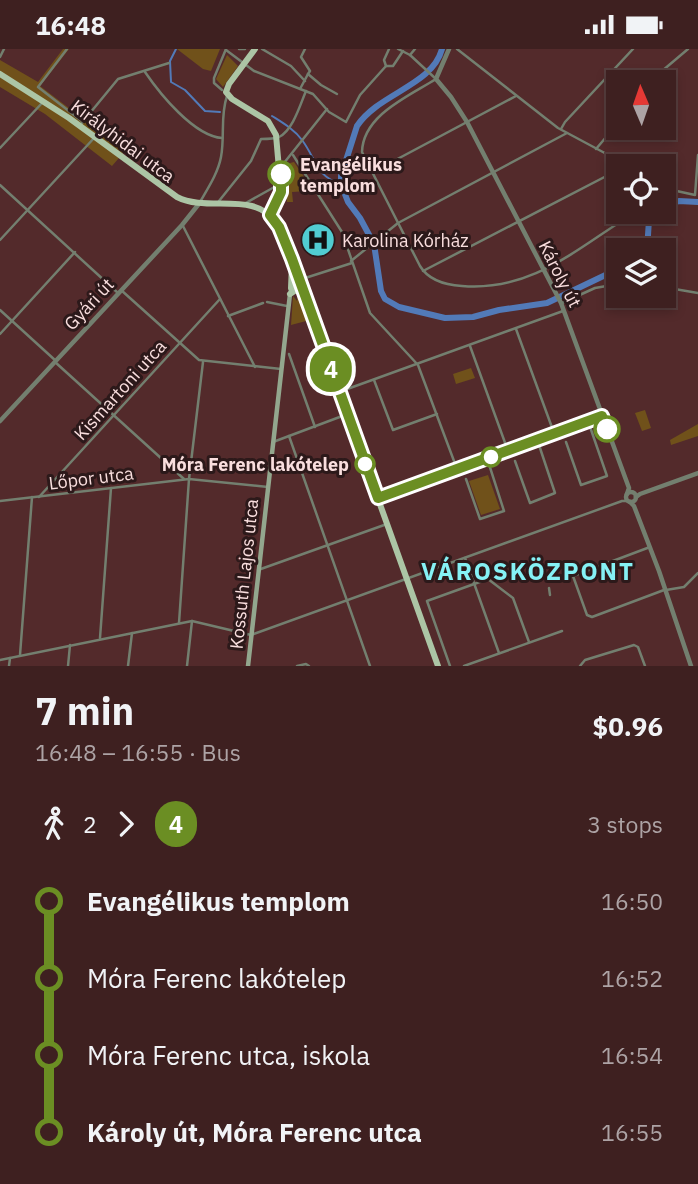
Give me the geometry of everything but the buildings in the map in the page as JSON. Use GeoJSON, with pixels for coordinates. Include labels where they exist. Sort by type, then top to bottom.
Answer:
{"type":"FeatureCollection","features":[{"type":"Feature","properties":{"kind":"main road"},"geometry":{"type":"LineString","coordinates":[[256,49],[226,87],[227,96],[268,121],[277,138],[280,196],[270,215],[279,227],[292,259],[438,666]]}},
{"type":"Feature","properties":{"kind":"main road","name":"Királyhidai utca"},"geometry":{"type":"LineString","coordinates":[[0,74],[82,123],[95,137],[163,189],[183,200],[198,205],[256,207],[270,215]]}},
{"type":"Feature","properties":{"kind":"main road"},"geometry":{"type":"LineString","coordinates":[[290,291],[292,259]]}},
{"type":"Feature","properties":{"kind":"main road"},"geometry":{"type":"LineString","coordinates":[[290,291],[299,280]]}},
{"type":"Feature","properties":{"kind":"main road"},"geometry":{"type":"LineString","coordinates":[[290,291],[303,291]]}},
{"type":"Feature","properties":{"kind":"main road","name":"Kossuth Lajos utca"},"geometry":{"type":"LineString","coordinates":[[248,666],[290,291]]}},
{"type":"Feature","properties":{"kind":"street"},"geometry":{"type":"LineString","coordinates":[[0,57],[4,49]]}},
{"type":"Feature","properties":{"kind":"street","name":"Királyhidai utca"},"geometry":{"type":"LineString","coordinates":[[67,49],[38,87],[82,123]]}},
{"type":"Feature","properties":{"kind":"street"},"geometry":{"type":"LineString","coordinates":[[222,90],[214,83],[214,78],[226,49],[254,71],[318,97],[329,112],[346,122],[360,96],[386,66],[393,66],[404,51]]}},
{"type":"Feature","properties":{"kind":"street"},"geometry":{"type":"LineString","coordinates":[[239,49],[245,49]]}},
{"type":"Feature","properties":{"kind":"street"},"geometry":{"type":"LineString","coordinates":[[262,49],[291,65],[305,81]]}},
{"type":"Feature","properties":{"kind":"street"},"geometry":{"type":"LineString","coordinates":[[300,89],[310,71],[301,57],[305,49]]}},
{"type":"Feature","properties":{"kind":"street"},"geometry":{"type":"LineString","coordinates":[[386,66],[384,60],[389,49]]}},
{"type":"Feature","properties":{"kind":"street"},"geometry":{"type":"LineString","coordinates":[[398,49],[410,55],[436,79]]}},
{"type":"Feature","properties":{"kind":"street"},"geometry":{"type":"LineString","coordinates":[[410,55],[415,49]]}},
{"type":"Feature","properties":{"kind":"street"},"geometry":{"type":"LineString","coordinates":[[449,49],[436,79],[390,108],[372,125],[363,139],[362,152],[423,271],[431,278],[446,284],[488,287],[512,283],[544,271],[617,224]]}},
{"type":"Feature","properties":{"kind":"street"},"geometry":{"type":"LineString","coordinates":[[457,49],[561,129],[606,154]]}},
{"type":"Feature","properties":{"kind":"street"},"geometry":{"type":"LineString","coordinates":[[463,54],[467,49]]}},
{"type":"Feature","properties":{"kind":"street"},"geometry":{"type":"LineString","coordinates":[[561,129],[633,49]]}},
{"type":"Feature","properties":{"kind":"street"},"geometry":{"type":"LineString","coordinates":[[663,70],[688,49]]}},
{"type":"Feature","properties":{"kind":"street"},"geometry":{"type":"LineString","coordinates":[[82,123],[118,79],[169,63]]}},
{"type":"Feature","properties":{"kind":"street"},"geometry":{"type":"LineString","coordinates":[[145,72],[154,86],[190,122],[209,135],[222,138]]}},
{"type":"Feature","properties":{"kind":"street"},"geometry":{"type":"LineString","coordinates":[[308,74],[321,86],[337,94]]}},
{"type":"Feature","properties":{"kind":"street","name":"Károly út"},"geometry":{"type":"LineString","coordinates":[[436,79],[467,122],[560,299],[690,663]]}},
{"type":"Feature","properties":{"kind":"street"},"geometry":{"type":"LineString","coordinates":[[216,205],[251,160],[261,139],[277,138],[288,126],[306,91]]}},
{"type":"Feature","properties":{"kind":"street"},"geometry":{"type":"LineString","coordinates":[[198,205],[218,167],[227,96]]}},
{"type":"Feature","properties":{"kind":"street"},"geometry":{"type":"LineString","coordinates":[[372,172],[516,96]]}},
{"type":"Feature","properties":{"kind":"street"},"geometry":{"type":"LineString","coordinates":[[0,148],[44,101]]}},
{"type":"Feature","properties":{"kind":"street"},"geometry":{"type":"LineString","coordinates":[[280,168],[327,109]]}},
{"type":"Feature","properties":{"kind":"street"},"geometry":{"type":"LineString","coordinates":[[299,280],[352,262],[398,223],[567,133]]}},
{"type":"Feature","properties":{"kind":"street"},"geometry":{"type":"LineString","coordinates":[[0,240],[95,137]]}},
{"type":"Feature","properties":{"kind":"street"},"geometry":{"type":"LineString","coordinates":[[596,149],[606,137]]}},
{"type":"Feature","properties":{"kind":"street"},"geometry":{"type":"LineString","coordinates":[[293,155],[342,232],[370,313],[418,365],[457,469]]}},
{"type":"Feature","properties":{"kind":"street"},"geometry":{"type":"LineString","coordinates":[[676,192],[695,195],[698,155]]}},
{"type":"Feature","properties":{"kind":"street"},"geometry":{"type":"LineString","coordinates":[[423,271],[606,176]]}},
{"type":"Feature","properties":{"kind":"street"},"geometry":{"type":"LineString","coordinates":[[243,205],[281,184]]}},
{"type":"Feature","properties":{"kind":"street"},"geometry":{"type":"LineString","coordinates":[[0,185],[202,362],[281,369]]}},
{"type":"Feature","properties":{"kind":"street","name":"Gyári út"},"geometry":{"type":"LineString","coordinates":[[0,421],[198,205]]}},
{"type":"Feature","properties":{"kind":"street"},"geometry":{"type":"LineString","coordinates":[[182,225],[255,366]]}},
{"type":"Feature","properties":{"kind":"street"},"geometry":{"type":"LineString","coordinates":[[0,334],[75,252]]}},
{"type":"Feature","properties":{"kind":"street"},"geometry":{"type":"LineString","coordinates":[[560,299],[606,286]]}},
{"type":"Feature","properties":{"kind":"street"},"geometry":{"type":"LineString","coordinates":[[676,289],[698,292]]}},
{"type":"Feature","properties":{"kind":"street","name":"Kismartoni utca"},"geometry":{"type":"LineString","coordinates":[[39,497],[220,299]]}},
{"type":"Feature","properties":{"kind":"street"},"geometry":{"type":"LineString","coordinates":[[228,316],[265,302],[288,306]]}},
{"type":"Feature","properties":{"kind":"street"},"geometry":{"type":"LineString","coordinates":[[0,310],[187,479]]}},
{"type":"Feature","properties":{"kind":"street"},"geometry":{"type":"LineString","coordinates":[[340,392],[564,310]]}},
{"type":"Feature","properties":{"kind":"street"},"geometry":{"type":"LineString","coordinates":[[516,329],[554,433]]}},
{"type":"Feature","properties":{"kind":"street"},"geometry":{"type":"LineString","coordinates":[[470,346],[508,451]]}},
{"type":"Feature","properties":{"kind":"street"},"geometry":{"type":"LineString","coordinates":[[289,354],[315,426]]}},
{"type":"Feature","properties":{"kind":"street"},"geometry":{"type":"LineString","coordinates":[[179,623],[187,479],[202,362]]}},
{"type":"Feature","properties":{"kind":"street"},"geometry":{"type":"LineString","coordinates":[[373,380],[393,430],[437,414]]}},
{"type":"Feature","properties":{"kind":"street"},"geometry":{"type":"LineString","coordinates":[[273,442],[347,414]]}},
{"type":"Feature","properties":{"kind":"street"},"geometry":{"type":"LineString","coordinates":[[378,498],[602,416]]}},
{"type":"Feature","properties":{"kind":"street"},"geometry":{"type":"LineString","coordinates":[[566,442],[581,485],[607,476],[588,421]]}},
{"type":"Feature","properties":{"kind":"street"},"geometry":{"type":"LineString","coordinates":[[289,436],[370,666]]}},
{"type":"Feature","properties":{"kind":"street"},"geometry":{"type":"LineString","coordinates":[[515,461],[530,503],[555,493],[537,439]]}},
{"type":"Feature","properties":{"kind":"street"},"geometry":{"type":"LineString","coordinates":[[466,479],[480,519],[503,511],[487,458]]}},
{"type":"Feature","properties":{"kind":"street"},"geometry":{"type":"LineString","coordinates":[[0,660],[192,621],[251,635],[698,473]]}},
{"type":"Feature","properties":{"kind":"street","name":"Lőpor utca"},"geometry":{"type":"LineString","coordinates":[[0,501],[187,479],[268,487]]}},
{"type":"Feature","properties":{"kind":"street"},"geometry":{"type":"LineString","coordinates":[[99,639],[111,488]]}},
{"type":"Feature","properties":{"kind":"street"},"geometry":{"type":"LineString","coordinates":[[20,656],[32,498]]}},
{"type":"Feature","properties":{"kind":"street"},"geometry":{"type":"LineString","coordinates":[[258,569],[387,524]]}},
{"type":"Feature","properties":{"kind":"street"},"geometry":{"type":"LineString","coordinates":[[650,547],[573,576],[587,615],[592,617],[665,590],[684,587],[698,573]]}},
{"type":"Feature","properties":{"kind":"street"},"geometry":{"type":"LineString","coordinates":[[465,558],[499,653]]}},
{"type":"Feature","properties":{"kind":"street"},"geometry":{"type":"LineString","coordinates":[[450,666],[427,601],[474,583],[488,579],[513,598],[529,642]]}},
{"type":"Feature","properties":{"kind":"street"},"geometry":{"type":"LineString","coordinates":[[549,587],[550,595]]}},
{"type":"Feature","properties":{"kind":"street"},"geometry":{"type":"LineString","coordinates":[[187,666],[192,621]]}},
{"type":"Feature","properties":{"kind":"street"},"geometry":{"type":"LineString","coordinates":[[464,666],[562,631]]}},
{"type":"Feature","properties":{"kind":"street"},"geometry":{"type":"LineString","coordinates":[[128,666],[132,633]]}},
{"type":"Feature","properties":{"kind":"street"},"geometry":{"type":"LineString","coordinates":[[68,666],[70,645]]}},
{"type":"Feature","properties":{"kind":"street"},"geometry":{"type":"LineString","coordinates":[[580,666],[585,660],[634,645],[638,647],[645,666]]}},
{"type":"Feature","properties":{"kind":"street"},"geometry":{"type":"LineString","coordinates":[[9,666],[10,659]]}},
{"type":"Feature","properties":{"kind":"street"},"geometry":{"type":"LineString","coordinates":[[297,666],[309,666]]}},
{"type":"Feature","properties":{"kind":"shaded area"},"geometry":{"type":"Polygon","coordinates":[[[63,49],[69,49],[40,86],[125,151],[112,166],[45,114],[0,87],[0,60],[38,82],[63,49]]]}},
{"type":"Feature","properties":{"kind":"shaded area"},"geometry":{"type":"Polygon","coordinates":[[[177,49],[220,49],[211,71],[203,69],[177,49]]]}},
{"type":"Feature","properties":{"kind":"shaded area"},"geometry":{"type":"Polygon","coordinates":[[[227,55],[238,66],[223,87],[216,79],[227,55]]]}},
{"type":"Feature","properties":{"kind":"shaded area"},"geometry":{"type":"Polygon","coordinates":[[[294,162],[311,187],[308,191],[292,192],[293,202],[287,202],[285,174],[290,163],[294,162]]]}},
{"type":"Feature","properties":{"kind":"shaded area"},"geometry":{"type":"Polygon","coordinates":[[[297,291],[301,294],[310,320],[291,325],[293,296],[297,301],[297,291]]]}},
{"type":"Feature","properties":{"kind":"shaded area"},"geometry":{"type":"Polygon","coordinates":[[[471,368],[475,378],[456,384],[453,374],[471,368]]]}},
{"type":"Feature","properties":{"kind":"shaded area"},"geometry":{"type":"Polygon","coordinates":[[[645,410],[651,428],[642,431],[635,413],[645,410]]]}},
{"type":"Feature","properties":{"kind":"shaded area"},"geometry":{"type":"Polygon","coordinates":[[[698,424],[698,436],[671,445],[670,440],[698,424]]]}},
{"type":"Feature","properties":{"kind":"shaded area"},"geometry":{"type":"Polygon","coordinates":[[[488,475],[500,509],[481,515],[469,481],[488,475]]]}},
{"type":"Feature","properties":{"kind":"waterway"},"geometry":{"type":"LineString","coordinates":[[176,49],[170,61],[171,82],[185,90],[205,111],[220,112]]}},
{"type":"Feature","properties":{"kind":"waterway"},"geometry":{"type":"LineString","coordinates":[[442,49],[428,72],[378,105],[357,126],[341,176],[348,202],[374,244],[381,291],[385,299],[399,307],[445,318],[473,317],[547,303],[606,275]]}},
{"type":"Feature","properties":{"kind":"waterway"},"geometry":{"type":"LineString","coordinates":[[272,116],[299,136],[326,177],[341,184]]}},
{"type":"Feature","properties":{"kind":"waterway"},"geometry":{"type":"LineString","coordinates":[[676,202],[698,202]]}},
{"type":"Feature","properties":{"kind":"waterway"},"geometry":{"type":"LineString","coordinates":[[648,238],[649,224]]}},
{"type":"Feature","properties":{"kind":"bus line","name":"4"},"geometry":{"type":"LineString","coordinates":[[281,174],[281,192],[270,215],[279,227],[292,259],[378,498],[602,416],[607,429]]}},
{"type":"Feature","properties":{"kind":"place","name":"Evangélikus templom"},"geometry":{"type":"Point","coordinates":[281,174]}},
{"type":"Feature","properties":{"kind":"place","name":"Karolina Kórház"},"geometry":{"type":"Point","coordinates":[318,240]}},
{"type":"Feature","properties":{"kind":"place","name":"Móra Ferenc lakótelep"},"geometry":{"type":"Point","coordinates":[365,464]}},
{"type":"Feature","properties":{"kind":"district","name":"VÁROSKÖZPONT"},"geometry":{"type":"Point","coordinates":[528,571]}}]}
